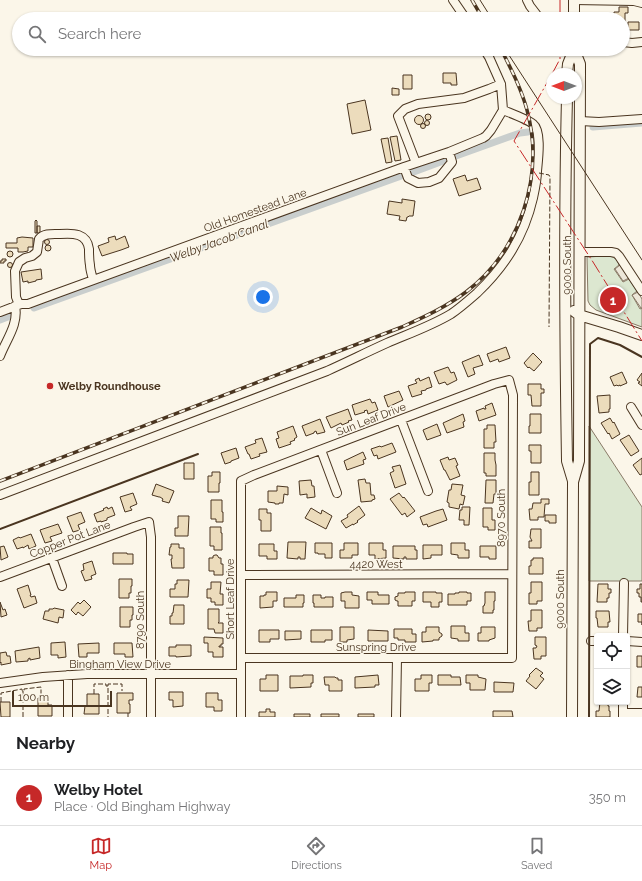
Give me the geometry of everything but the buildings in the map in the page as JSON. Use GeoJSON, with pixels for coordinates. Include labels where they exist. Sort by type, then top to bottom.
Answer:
{"type":"FeatureCollection","features":[{"type":"Feature","properties":{"kind":"main road"},"geometry":{"type":"LineString","coordinates":[[574,0],[574,12]]}},
{"type":"Feature","properties":{"kind":"main road","name":"9000 South"},"geometry":{"type":"LineString","coordinates":[[568,68],[571,56]]}},
{"type":"Feature","properties":{"kind":"main road","name":"9000 South"},"geometry":{"type":"LineString","coordinates":[[572,717],[573,482],[579,461],[580,64],[577,56]]}},
{"type":"Feature","properties":{"kind":"main road","name":"9000 South"},"geometry":{"type":"LineString","coordinates":[[567,104],[565,316],[567,462],[573,482]]}},
{"type":"Feature","properties":{"kind":"main road"},"geometry":{"type":"LineString","coordinates":[[566,170],[571,197],[573,222],[574,311],[579,315],[642,335]]}},
{"type":"Feature","properties":{"kind":"street"},"geometry":{"type":"LineString","coordinates":[[453,0],[461,12]]}},
{"type":"Feature","properties":{"kind":"street"},"geometry":{"type":"LineString","coordinates":[[527,0],[535,12]]}},
{"type":"Feature","properties":{"kind":"street"},"geometry":{"type":"LineString","coordinates":[[574,0],[634,1],[642,3]]}},
{"type":"Feature","properties":{"kind":"street"},"geometry":{"type":"LineString","coordinates":[[630,43],[642,42]]}},
{"type":"Feature","properties":{"kind":"street"},"geometry":{"type":"LineString","coordinates":[[0,496],[327,371],[435,322],[460,308],[500,269],[515,246],[526,222],[537,173],[538,144],[536,128],[530,122],[502,110],[501,84],[488,56]]}},
{"type":"Feature","properties":{"kind":"street"},"geometry":{"type":"LineString","coordinates":[[416,163],[398,116],[405,109],[418,104],[464,98],[501,84]]}},
{"type":"Feature","properties":{"kind":"street","name":"Old Homestead Lane"},"geometry":{"type":"LineString","coordinates":[[0,312],[18,305],[28,304],[480,140],[491,130],[502,110]]}},
{"type":"Feature","properties":{"kind":"street"},"geometry":{"type":"LineString","coordinates":[[580,121],[599,122],[642,119]]}},
{"type":"Feature","properties":{"kind":"street"},"geometry":{"type":"LineString","coordinates":[[404,167],[408,178],[418,183],[428,182],[439,178],[452,162],[449,152]]}},
{"type":"Feature","properties":{"kind":"street"},"geometry":{"type":"LineString","coordinates":[[0,356],[15,320],[18,305],[16,297],[15,271],[19,262],[37,252],[39,239],[45,235],[63,233],[81,235],[86,240],[89,247],[93,280]]}},
{"type":"Feature","properties":{"kind":"street"},"geometry":{"type":"LineString","coordinates":[[580,252],[616,253],[642,291]]}},
{"type":"Feature","properties":{"kind":"street","name":"Sun Leaf Drive"},"geometry":{"type":"LineString","coordinates":[[241,481],[494,384],[509,380]]}},
{"type":"Feature","properties":{"kind":"street","name":"8970 South"},"geometry":{"type":"LineString","coordinates":[[509,380],[513,395],[512,658]]}},
{"type":"Feature","properties":{"kind":"street"},"geometry":{"type":"LineString","coordinates":[[630,407],[642,425]]}},
{"type":"Feature","properties":{"kind":"street"},"geometry":{"type":"LineString","coordinates":[[401,420],[428,491]]}},
{"type":"Feature","properties":{"kind":"street"},"geometry":{"type":"LineString","coordinates":[[321,450],[337,493]]}},
{"type":"Feature","properties":{"kind":"street","name":"Short Leaf Drive"},"geometry":{"type":"LineString","coordinates":[[241,481],[241,717]]}},
{"type":"Feature","properties":{"kind":"street","name":"Copper Pot Lane"},"geometry":{"type":"LineString","coordinates":[[0,577],[134,526],[149,522]]}},
{"type":"Feature","properties":{"kind":"street","name":"8790 South"},"geometry":{"type":"LineString","coordinates":[[149,522],[152,537],[151,717]]}},
{"type":"Feature","properties":{"kind":"street"},"geometry":{"type":"LineString","coordinates":[[52,558],[62,586]]}},
{"type":"Feature","properties":{"kind":"street","name":"4420 West"},"geometry":{"type":"LineString","coordinates":[[241,575],[512,574]]}},
{"type":"Feature","properties":{"kind":"street"},"geometry":{"type":"LineString","coordinates":[[623,633],[624,583]]}},
{"type":"Feature","properties":{"kind":"street"},"geometry":{"type":"LineString","coordinates":[[630,642],[642,642]]}},
{"type":"Feature","properties":{"kind":"street","name":"Sunspring Drive"},"geometry":{"type":"LineString","coordinates":[[241,658],[512,658]]}},
{"type":"Feature","properties":{"kind":"street"},"geometry":{"type":"LineString","coordinates":[[396,658],[396,717]]}},
{"type":"Feature","properties":{"kind":"street","name":"Bingham View Drive"},"geometry":{"type":"LineString","coordinates":[[0,683],[36,678],[87,674],[241,674]]}},
{"type":"Feature","properties":{"kind":"street"},"geometry":{"type":"LineString","coordinates":[[68,675],[68,717]]}},
{"type":"Feature","properties":{"kind":"street"},"geometry":{"type":"LineString","coordinates":[[623,715],[642,713]]}},
{"type":"Feature","properties":{"kind":"green space"},"geometry":{"type":"Polygon","coordinates":[[[608,256],[613,257],[616,260],[619,265],[614,269],[623,282],[629,279],[637,291],[632,295],[640,309],[642,308],[642,327],[596,310],[590,305],[588,301],[587,257],[608,256]]]}},
{"type":"Feature","properties":{"kind":"green space"},"geometry":{"type":"Polygon","coordinates":[[[589,426],[642,507],[642,581],[589,581],[589,426]]]}},
{"type":"Feature","properties":{"kind":"shaded area"},"geometry":{"type":"Polygon","coordinates":[[[620,265],[629,278],[623,281],[615,269],[620,265]]]}},
{"type":"Feature","properties":{"kind":"shaded area"},"geometry":{"type":"Polygon","coordinates":[[[638,292],[642,299],[642,308],[632,295],[638,292]]]}},
{"type":"Feature","properties":{"kind":"waterway","name":"Welby Jacob Canal"},"geometry":{"type":"LineString","coordinates":[[593,127],[642,123]]}},
{"type":"Feature","properties":{"kind":"waterway","name":"Welby Jacob Canal"},"geometry":{"type":"LineString","coordinates":[[456,156],[520,133],[528,132]]}},
{"type":"Feature","properties":{"kind":"waterway","name":"Welby Jacob Canal"},"geometry":{"type":"LineString","coordinates":[[411,173],[446,160]]}},
{"type":"Feature","properties":{"kind":"waterway","name":"Welby Jacob Canal"},"geometry":{"type":"LineString","coordinates":[[34,308],[404,175]]}},
{"type":"Feature","properties":{"kind":"waterway","name":"Welby Jacob Canal"},"geometry":{"type":"LineString","coordinates":[[0,320],[13,315]]}},
{"type":"Feature","properties":{"kind":"tram line"},"geometry":{"type":"LineString","coordinates":[[480,0],[488,12]]}},
{"type":"Feature","properties":{"kind":"tram line"},"geometry":{"type":"LineString","coordinates":[[510,56],[642,260]]}},
{"type":"Feature","properties":{"kind":"railway"},"geometry":{"type":"LineString","coordinates":[[472,0],[479,12]]}},
{"type":"Feature","properties":{"kind":"railway"},"geometry":{"type":"LineString","coordinates":[[0,481],[402,327],[443,307],[466,292],[485,275],[501,256],[514,234],[524,210],[530,186],[533,161],[532,135],[525,102],[504,56]]}},
{"type":"Feature","properties":{"kind":"fence"},"geometry":{"type":"LineString","coordinates":[[539,173],[549,175],[550,177],[549,327]]}},
{"type":"Feature","properties":{"kind":"fence"},"geometry":{"type":"LineString","coordinates":[[94,694],[94,684],[106,684],[106,686],[108,686],[108,717]]}},
{"type":"Feature","properties":{"kind":"fence"},"geometry":{"type":"LineString","coordinates":[[108,686],[108,684],[122,684],[122,691]]}},
{"type":"Feature","properties":{"kind":"fence"},"geometry":{"type":"LineString","coordinates":[[1,702],[1,693],[22,689],[22,691],[24,691],[24,689],[41,687],[41,698]]}},
{"type":"Feature","properties":{"kind":"fence"},"geometry":{"type":"LineString","coordinates":[[23,691],[23,717]]}},
{"type":"Feature","properties":{"kind":"wall"},"geometry":{"type":"LineString","coordinates":[[589,717],[590,344],[598,338],[620,345],[642,357]]}},
{"type":"Feature","properties":{"kind":"wall"},"geometry":{"type":"LineString","coordinates":[[0,529],[198,454]]}},
{"type":"Feature","properties":{"kind":"power"},"geometry":{"type":"LineString","coordinates":[[560,0],[560,12]]}},
{"type":"Feature","properties":{"kind":"power"},"geometry":{"type":"LineString","coordinates":[[555,68],[560,56]]}},
{"type":"Feature","properties":{"kind":"power"},"geometry":{"type":"LineString","coordinates":[[546,85],[514,141],[593,262],[642,341]]}},
{"type":"Feature","properties":{"kind":"place","name":"Welby Hotel"},"geometry":{"type":"Point","coordinates":[613,300]}},
{"type":"Feature","properties":{"kind":"place","name":"Welby Roundhouse"},"geometry":{"type":"Point","coordinates":[50,386]}}]}
